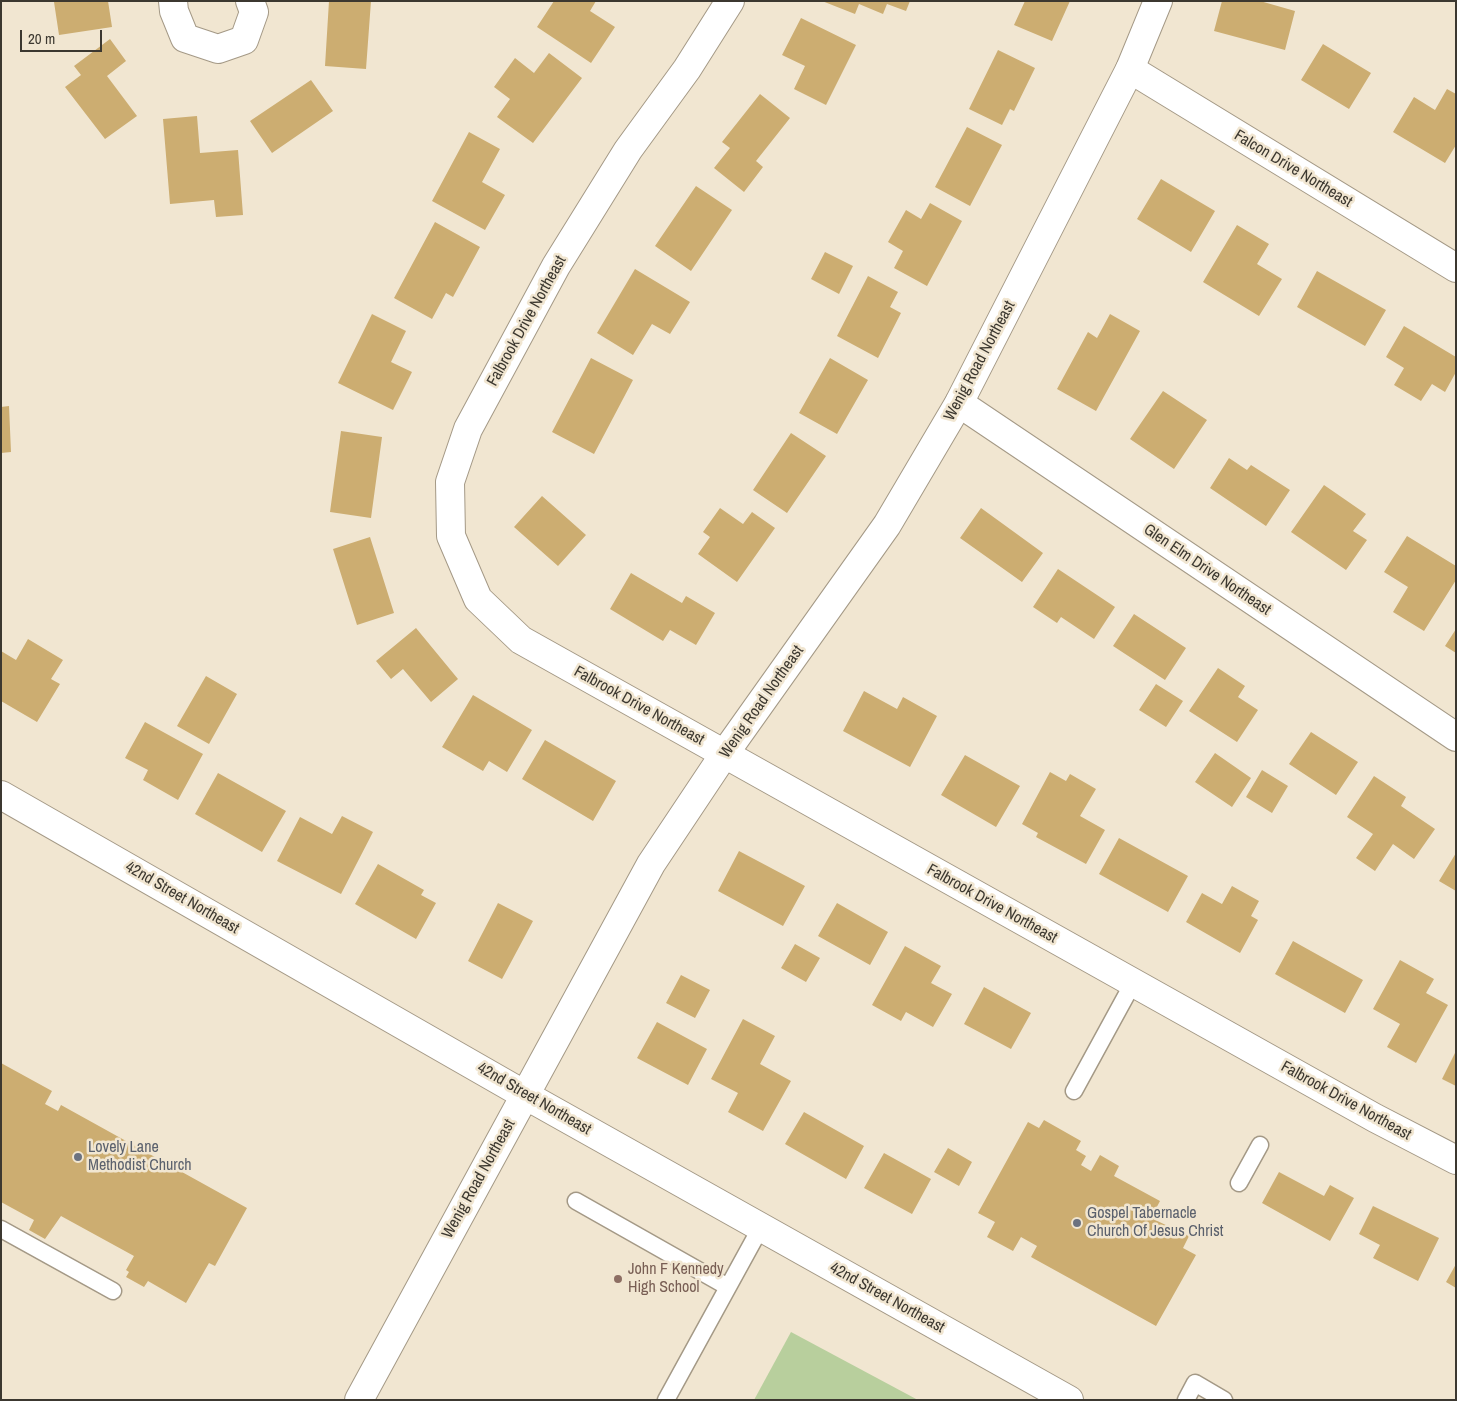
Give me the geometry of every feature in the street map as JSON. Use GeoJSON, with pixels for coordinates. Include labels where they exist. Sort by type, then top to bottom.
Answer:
{"type":"FeatureCollection","features":[{"type":"Feature","properties":{"kind":"street"},"geometry":{"type":"LineString","coordinates":[[174,1],[174,11],[185,38],[218,49],[244,40],[254,12],[250,1]]}},
{"type":"Feature","properties":{"kind":"street","name":"Falbrook Drive Northeast"},"geometry":{"type":"LineString","coordinates":[[730,1],[688,69],[628,150],[556,266],[468,429],[450,482],[451,536],[478,599],[521,640],[1375,1118],[1456,1160]]}},
{"type":"Feature","properties":{"kind":"street","name":"Wenig Road Northeast"},"geometry":{"type":"LineString","coordinates":[[359,1400],[651,864],[725,753],[887,525],[959,403],[1130,69],[1158,1]]}},
{"type":"Feature","properties":{"kind":"street","name":"Falcon Drive Northeast"},"geometry":{"type":"LineString","coordinates":[[1130,69],[1456,268]]}},
{"type":"Feature","properties":{"kind":"street","name":"Glen Elm Drive Northeast"},"geometry":{"type":"LineString","coordinates":[[959,403],[1456,737]]}},
{"type":"Feature","properties":{"kind":"street","name":"42nd Street Northeast"},"geometry":{"type":"LineString","coordinates":[[1,795],[525,1095],[1069,1400]]}},
{"type":"Feature","properties":{"kind":"lane"},"geometry":{"type":"LineString","coordinates":[[1074,1091],[1133,983]]}},
{"type":"Feature","properties":{"kind":"lane"},"geometry":{"type":"LineString","coordinates":[[1239,1183],[1260,1145]]}},
{"type":"Feature","properties":{"kind":"lane"},"geometry":{"type":"LineString","coordinates":[[576,1201],[728,1287]]}},
{"type":"Feature","properties":{"kind":"lane"},"geometry":{"type":"LineString","coordinates":[[666,1400],[761,1227]]}},
{"type":"Feature","properties":{"kind":"lane"},"geometry":{"type":"LineString","coordinates":[[1,1229],[113,1291]]}},
{"type":"Feature","properties":{"kind":"lane"},"geometry":{"type":"LineString","coordinates":[[1186,1400],[1195,1384],[1224,1400]]}},
{"type":"Feature","properties":{"kind":"green space"},"geometry":{"type":"Polygon","coordinates":[[[791,1332],[918,1400],[754,1400],[791,1332]]]}},
{"type":"Feature","properties":{"kind":"building"},"geometry":{"type":"Polygon","coordinates":[[[108,1],[112,27],[59,35],[54,2],[108,1]]]}},
{"type":"Feature","properties":{"kind":"building"},"geometry":{"type":"Polygon","coordinates":[[[329,1],[371,1],[366,69],[325,66],[329,1]]]}},
{"type":"Feature","properties":{"kind":"building"},"geometry":{"type":"Polygon","coordinates":[[[554,1],[596,1],[590,11],[615,27],[591,63],[537,27],[554,1]]]}},
{"type":"Feature","properties":{"kind":"building"},"geometry":{"type":"Polygon","coordinates":[[[822,1],[910,1],[906,11],[887,4],[883,14],[859,4],[855,14],[822,1]]]}},
{"type":"Feature","properties":{"kind":"building"},"geometry":{"type":"Polygon","coordinates":[[[1025,1],[1070,1],[1052,41],[1014,25],[1025,1]]]}},
{"type":"Feature","properties":{"kind":"building"},"geometry":{"type":"Polygon","coordinates":[[[1222,1],[1260,1],[1295,11],[1285,50],[1214,31],[1222,1]]]}},
{"type":"Feature","properties":{"kind":"building"},"geometry":{"type":"Polygon","coordinates":[[[801,18],[856,45],[826,105],[794,89],[805,66],[782,55],[801,18]]]}},
{"type":"Feature","properties":{"kind":"building"},"geometry":{"type":"Polygon","coordinates":[[[110,39],[126,61],[107,76],[137,116],[105,139],[65,87],[81,75],[74,66],[110,39]]]}},
{"type":"Feature","properties":{"kind":"building"},"geometry":{"type":"Polygon","coordinates":[[[1323,44],[1371,73],[1349,109],[1301,80],[1323,44]]]}},
{"type":"Feature","properties":{"kind":"building"},"geometry":{"type":"Polygon","coordinates":[[[998,50],[1035,68],[1014,111],[1010,109],[1002,125],[969,109],[998,50]]]}},
{"type":"Feature","properties":{"kind":"building"},"geometry":{"type":"Polygon","coordinates":[[[549,53],[582,78],[533,143],[497,117],[510,99],[494,87],[515,58],[534,73],[549,53]]]}},
{"type":"Feature","properties":{"kind":"building"},"geometry":{"type":"Polygon","coordinates":[[[311,80],[333,111],[272,153],[250,121],[311,80]]]}},
{"type":"Feature","properties":{"kind":"building"},"geometry":{"type":"Polygon","coordinates":[[[1447,89],[1456,94],[1456,145],[1445,163],[1393,132],[1414,97],[1435,110],[1447,89]]]}},
{"type":"Feature","properties":{"kind":"building"},"geometry":{"type":"Polygon","coordinates":[[[760,94],[790,118],[756,161],[763,167],[744,192],[714,168],[730,148],[722,142],[760,94]]]}},
{"type":"Feature","properties":{"kind":"building"},"geometry":{"type":"Polygon","coordinates":[[[197,116],[200,153],[238,150],[243,215],[216,217],[214,200],[170,204],[163,119],[197,116]]]}},
{"type":"Feature","properties":{"kind":"building"},"geometry":{"type":"Polygon","coordinates":[[[967,127],[1002,145],[970,206],[935,187],[967,127]]]}},
{"type":"Feature","properties":{"kind":"building"},"geometry":{"type":"Polygon","coordinates":[[[469,132],[500,149],[482,182],[505,195],[485,230],[432,201],[469,132]]]}},
{"type":"Feature","properties":{"kind":"building"},"geometry":{"type":"Polygon","coordinates":[[[1161,179],[1215,211],[1191,252],[1137,219],[1161,179]]]}},
{"type":"Feature","properties":{"kind":"building"},"geometry":{"type":"Polygon","coordinates":[[[696,186],[732,210],[691,271],[655,246],[696,186]]]}},
{"type":"Feature","properties":{"kind":"building"},"geometry":{"type":"Polygon","coordinates":[[[930,203],[962,221],[927,286],[894,268],[903,251],[888,242],[906,210],[921,219],[930,203]]]}},
{"type":"Feature","properties":{"kind":"building"},"geometry":{"type":"Polygon","coordinates":[[[435,222],[480,247],[453,297],[446,293],[432,319],[394,298],[435,222]]]}},
{"type":"Feature","properties":{"kind":"building"},"geometry":{"type":"Polygon","coordinates":[[[1237,225],[1269,244],[1257,264],[1282,279],[1259,316],[1203,282],[1237,225]]]}},
{"type":"Feature","properties":{"kind":"building"},"geometry":{"type":"Polygon","coordinates":[[[825,252],[853,266],[839,294],[811,279],[825,252]]]}},
{"type":"Feature","properties":{"kind":"building"},"geometry":{"type":"Polygon","coordinates":[[[635,269],[690,302],[670,334],[652,324],[633,355],[597,333],[635,269]]]}},
{"type":"Feature","properties":{"kind":"building"},"geometry":{"type":"Polygon","coordinates":[[[1317,271],[1386,310],[1365,346],[1297,307],[1317,271]]]}},
{"type":"Feature","properties":{"kind":"building"},"geometry":{"type":"Polygon","coordinates":[[[868,276],[898,292],[890,307],[901,313],[878,358],[837,336],[868,276]]]}},
{"type":"Feature","properties":{"kind":"building"},"geometry":{"type":"Polygon","coordinates":[[[372,314],[406,331],[391,362],[412,372],[393,410],[338,383],[372,314]]]}},
{"type":"Feature","properties":{"kind":"building"},"geometry":{"type":"Polygon","coordinates":[[[1110,314],[1140,331],[1096,411],[1057,389],[1088,332],[1097,338],[1110,314]]]}},
{"type":"Feature","properties":{"kind":"building"},"geometry":{"type":"Polygon","coordinates":[[[1404,326],[1456,357],[1456,372],[1445,392],[1432,384],[1421,401],[1394,385],[1404,368],[1386,357],[1404,326]]]}},
{"type":"Feature","properties":{"kind":"building"},"geometry":{"type":"Polygon","coordinates":[[[591,358],[633,380],[594,454],[552,432],[591,358]]]}},
{"type":"Feature","properties":{"kind":"building"},"geometry":{"type":"Polygon","coordinates":[[[830,358],[868,380],[837,434],[799,413],[830,358]]]}},
{"type":"Feature","properties":{"kind":"building"},"geometry":{"type":"Polygon","coordinates":[[[1163,391],[1207,420],[1174,469],[1130,439],[1163,391]]]}},
{"type":"Feature","properties":{"kind":"building"},"geometry":{"type":"Polygon","coordinates":[[[9,406],[11,452],[1,453],[1,407],[9,406]]]}},
{"type":"Feature","properties":{"kind":"building"},"geometry":{"type":"Polygon","coordinates":[[[341,431],[382,437],[371,518],[330,512],[341,431]]]}},
{"type":"Feature","properties":{"kind":"building"},"geometry":{"type":"Polygon","coordinates":[[[791,433],[826,456],[787,513],[753,490],[791,433]]]}},
{"type":"Feature","properties":{"kind":"building"},"geometry":{"type":"Polygon","coordinates":[[[1229,458],[1247,470],[1251,465],[1290,490],[1266,526],[1210,488],[1229,458]]]}},
{"type":"Feature","properties":{"kind":"building"},"geometry":{"type":"Polygon","coordinates":[[[1324,485],[1366,514],[1353,531],[1367,540],[1346,570],[1291,532],[1324,485]]]}},
{"type":"Feature","properties":{"kind":"building"},"geometry":{"type":"Polygon","coordinates":[[[542,496],[586,535],[558,566],[514,527],[542,496]]]}},
{"type":"Feature","properties":{"kind":"building"},"geometry":{"type":"Polygon","coordinates":[[[720,508],[743,524],[752,512],[775,528],[737,582],[698,554],[710,537],[703,532],[720,508]]]}},
{"type":"Feature","properties":{"kind":"building"},"geometry":{"type":"Polygon","coordinates":[[[981,508],[1043,553],[1022,582],[960,538],[981,508]]]}},
{"type":"Feature","properties":{"kind":"building"},"geometry":{"type":"Polygon","coordinates":[[[1407,536],[1456,566],[1456,580],[1424,631],[1393,612],[1408,587],[1384,572],[1407,536]]]}},
{"type":"Feature","properties":{"kind":"building"},"geometry":{"type":"Polygon","coordinates":[[[370,537],[394,613],[357,625],[333,549],[370,537]]]}},
{"type":"Feature","properties":{"kind":"building"},"geometry":{"type":"Polygon","coordinates":[[[1058,569],[1115,607],[1094,639],[1061,617],[1057,623],[1033,607],[1058,569]]]}},
{"type":"Feature","properties":{"kind":"building"},"geometry":{"type":"Polygon","coordinates":[[[631,573],[682,603],[686,596],[715,613],[696,645],[670,630],[663,641],[610,609],[631,573]]]}},
{"type":"Feature","properties":{"kind":"building"},"geometry":{"type":"Polygon","coordinates":[[[1134,614],[1186,648],[1165,680],[1113,646],[1134,614]]]}},
{"type":"Feature","properties":{"kind":"building"},"geometry":{"type":"Polygon","coordinates":[[[416,628],[458,679],[431,702],[403,669],[391,679],[376,661],[416,628]]]}},
{"type":"Feature","properties":{"kind":"building"},"geometry":{"type":"Polygon","coordinates":[[[1456,629],[1456,653],[1445,646],[1456,629]]]}},
{"type":"Feature","properties":{"kind":"building"},"geometry":{"type":"Polygon","coordinates":[[[28,639],[63,660],[51,679],[60,684],[37,722],[1,701],[1,651],[16,660],[28,639]]]}},
{"type":"Feature","properties":{"kind":"building"},"geometry":{"type":"Polygon","coordinates":[[[1218,668],[1245,686],[1238,697],[1258,710],[1237,742],[1189,711],[1218,668]]]}},
{"type":"Feature","properties":{"kind":"building"},"geometry":{"type":"Polygon","coordinates":[[[206,676],[237,694],[209,744],[177,726],[206,676]]]}},
{"type":"Feature","properties":{"kind":"building"},"geometry":{"type":"Polygon","coordinates":[[[1156,684],[1183,701],[1166,727],[1139,710],[1156,684]]]}},
{"type":"Feature","properties":{"kind":"building"},"geometry":{"type":"Polygon","coordinates":[[[864,691],[897,709],[903,697],[937,716],[910,767],[843,731],[864,691]]]}},
{"type":"Feature","properties":{"kind":"building"},"geometry":{"type":"Polygon","coordinates":[[[473,695],[532,730],[507,772],[489,761],[483,771],[442,747],[473,695]]]}},
{"type":"Feature","properties":{"kind":"building"},"geometry":{"type":"Polygon","coordinates":[[[145,722],[203,754],[178,800],[143,780],[148,770],[125,758],[145,722]]]}},
{"type":"Feature","properties":{"kind":"building"},"geometry":{"type":"Polygon","coordinates":[[[1311,732],[1358,762],[1336,795],[1289,764],[1311,732]]]}},
{"type":"Feature","properties":{"kind":"building"},"geometry":{"type":"Polygon","coordinates":[[[545,740],[616,781],[593,821],[522,779],[545,740]]]}},
{"type":"Feature","properties":{"kind":"building"},"geometry":{"type":"Polygon","coordinates":[[[1215,753],[1251,778],[1232,807],[1195,782],[1215,753]]]}},
{"type":"Feature","properties":{"kind":"building"},"geometry":{"type":"Polygon","coordinates":[[[965,755],[1020,786],[996,827],[941,795],[965,755]]]}},
{"type":"Feature","properties":{"kind":"building"},"geometry":{"type":"Polygon","coordinates":[[[1262,770],[1288,786],[1272,813],[1246,797],[1262,770]]]}},
{"type":"Feature","properties":{"kind":"building"},"geometry":{"type":"Polygon","coordinates":[[[1050,772],[1066,781],[1070,774],[1096,789],[1080,816],[1105,830],[1086,864],[1036,837],[1038,833],[1022,824],[1050,772]]]}},
{"type":"Feature","properties":{"kind":"building"},"geometry":{"type":"Polygon","coordinates":[[[218,773],[286,811],[262,852],[195,814],[218,773]]]}},
{"type":"Feature","properties":{"kind":"building"},"geometry":{"type":"Polygon","coordinates":[[[1374,776],[1406,797],[1401,806],[1435,829],[1414,859],[1393,844],[1375,871],[1356,858],[1373,834],[1347,817],[1374,776]]]}},
{"type":"Feature","properties":{"kind":"building"},"geometry":{"type":"Polygon","coordinates":[[[342,816],[373,832],[341,894],[277,861],[300,817],[332,834],[342,816]]]}},
{"type":"Feature","properties":{"kind":"building"},"geometry":{"type":"Polygon","coordinates":[[[1119,838],[1188,876],[1168,912],[1099,874],[1119,838]]]}},
{"type":"Feature","properties":{"kind":"building"},"geometry":{"type":"Polygon","coordinates":[[[739,851],[805,886],[783,926],[718,891],[739,851]]]}},
{"type":"Feature","properties":{"kind":"building"},"geometry":{"type":"Polygon","coordinates":[[[1456,853],[1456,891],[1439,881],[1456,853]]]}},
{"type":"Feature","properties":{"kind":"building"},"geometry":{"type":"Polygon","coordinates":[[[378,864],[424,890],[421,895],[436,903],[416,939],[355,904],[378,864]]]}},
{"type":"Feature","properties":{"kind":"building"},"geometry":{"type":"Polygon","coordinates":[[[1232,886],[1259,901],[1251,916],[1258,920],[1240,953],[1186,922],[1202,893],[1222,904],[1232,886]]]}},
{"type":"Feature","properties":{"kind":"building"},"geometry":{"type":"Polygon","coordinates":[[[498,903],[533,921],[502,979],[468,961],[498,903]]]}},
{"type":"Feature","properties":{"kind":"building"},"geometry":{"type":"Polygon","coordinates":[[[837,903],[888,932],[870,965],[818,936],[837,903]]]}},
{"type":"Feature","properties":{"kind":"building"},"geometry":{"type":"Polygon","coordinates":[[[1293,941],[1363,980],[1345,1013],[1275,974],[1293,941]]]}},
{"type":"Feature","properties":{"kind":"building"},"geometry":{"type":"Polygon","coordinates":[[[795,944],[820,958],[806,982],[781,968],[795,944]]]}},
{"type":"Feature","properties":{"kind":"building"},"geometry":{"type":"Polygon","coordinates":[[[905,946],[941,966],[931,983],[952,994],[933,1027],[906,1012],[901,1021],[872,1005],[905,946]]]}},
{"type":"Feature","properties":{"kind":"building"},"geometry":{"type":"Polygon","coordinates":[[[1400,960],[1434,979],[1426,993],[1448,1005],[1416,1063],[1387,1047],[1400,1024],[1373,1009],[1400,960]]]}},
{"type":"Feature","properties":{"kind":"building"},"geometry":{"type":"Polygon","coordinates":[[[681,975],[710,990],[695,1018],[666,1003],[681,975]]]}},
{"type":"Feature","properties":{"kind":"building"},"geometry":{"type":"Polygon","coordinates":[[[984,987],[1031,1013],[1011,1049],[964,1024],[984,987]]]}},
{"type":"Feature","properties":{"kind":"building"},"geometry":{"type":"Polygon","coordinates":[[[743,1019],[775,1036],[760,1064],[791,1081],[763,1131],[728,1112],[738,1093],[711,1079],[743,1019]]]}},
{"type":"Feature","properties":{"kind":"building"},"geometry":{"type":"Polygon","coordinates":[[[657,1022],[707,1049],[688,1085],[637,1058],[657,1022]]]}},
{"type":"Feature","properties":{"kind":"building"},"geometry":{"type":"Polygon","coordinates":[[[1456,1051],[1456,1086],[1442,1079],[1456,1051]]]}},
{"type":"Feature","properties":{"kind":"building","name":"Lovely Lane Methodist Church"},"geometry":{"type":"Polygon","coordinates":[[[1,1063],[52,1091],[45,1104],[58,1111],[61,1105],[247,1208],[215,1266],[209,1263],[186,1303],[148,1281],[144,1287],[126,1277],[129,1272],[126,1270],[134,1256],[61,1216],[45,1239],[29,1230],[34,1220],[1,1202],[1,1063]]]}},
{"type":"Feature","properties":{"kind":"building"},"geometry":{"type":"Polygon","coordinates":[[[804,1112],[864,1146],[846,1179],[785,1144],[804,1112]]]}},
{"type":"Feature","properties":{"kind":"building","name":"Gospel Tabernacle Church Of Jesus Christ"},"geometry":{"type":"Polygon","coordinates":[[[1044,1120],[1081,1141],[1076,1150],[1086,1156],[1081,1165],[1091,1171],[1100,1155],[1119,1166],[1114,1176],[1160,1201],[1151,1218],[1189,1236],[1183,1248],[1196,1255],[1156,1326],[1031,1257],[1037,1246],[1021,1237],[1013,1251],[987,1237],[995,1222],[978,1213],[1028,1122],[1039,1128],[1044,1120]]]}},
{"type":"Feature","properties":{"kind":"building"},"geometry":{"type":"Polygon","coordinates":[[[948,1148],[972,1162],[959,1186],[934,1172],[948,1148]]]}},
{"type":"Feature","properties":{"kind":"building"},"geometry":{"type":"Polygon","coordinates":[[[884,1153],[931,1179],[912,1214],[864,1188],[884,1153]]]}},
{"type":"Feature","properties":{"kind":"building"},"geometry":{"type":"Polygon","coordinates":[[[1279,1172],[1324,1196],[1330,1185],[1354,1198],[1330,1241],[1262,1203],[1279,1172]]]}},
{"type":"Feature","properties":{"kind":"building"},"geometry":{"type":"Polygon","coordinates":[[[1373,1206],[1439,1238],[1418,1281],[1373,1258],[1380,1245],[1359,1234],[1373,1206]]]}},
{"type":"Feature","properties":{"kind":"building"},"geometry":{"type":"Polygon","coordinates":[[[1456,1264],[1456,1288],[1446,1282],[1456,1264]]]}},
{"type":"Feature","properties":{"kind":"place","name":"Lovely Lane Methodist Church"},"geometry":{"type":"Point","coordinates":[78,1157]}},
{"type":"Feature","properties":{"kind":"place","name":"Gospel Tabernacle Church Of Jesus Christ"},"geometry":{"type":"Point","coordinates":[1077,1223]}},
{"type":"Feature","properties":{"kind":"place","name":"John F Kennedy High School"},"geometry":{"type":"Point","coordinates":[618,1279]}}]}
